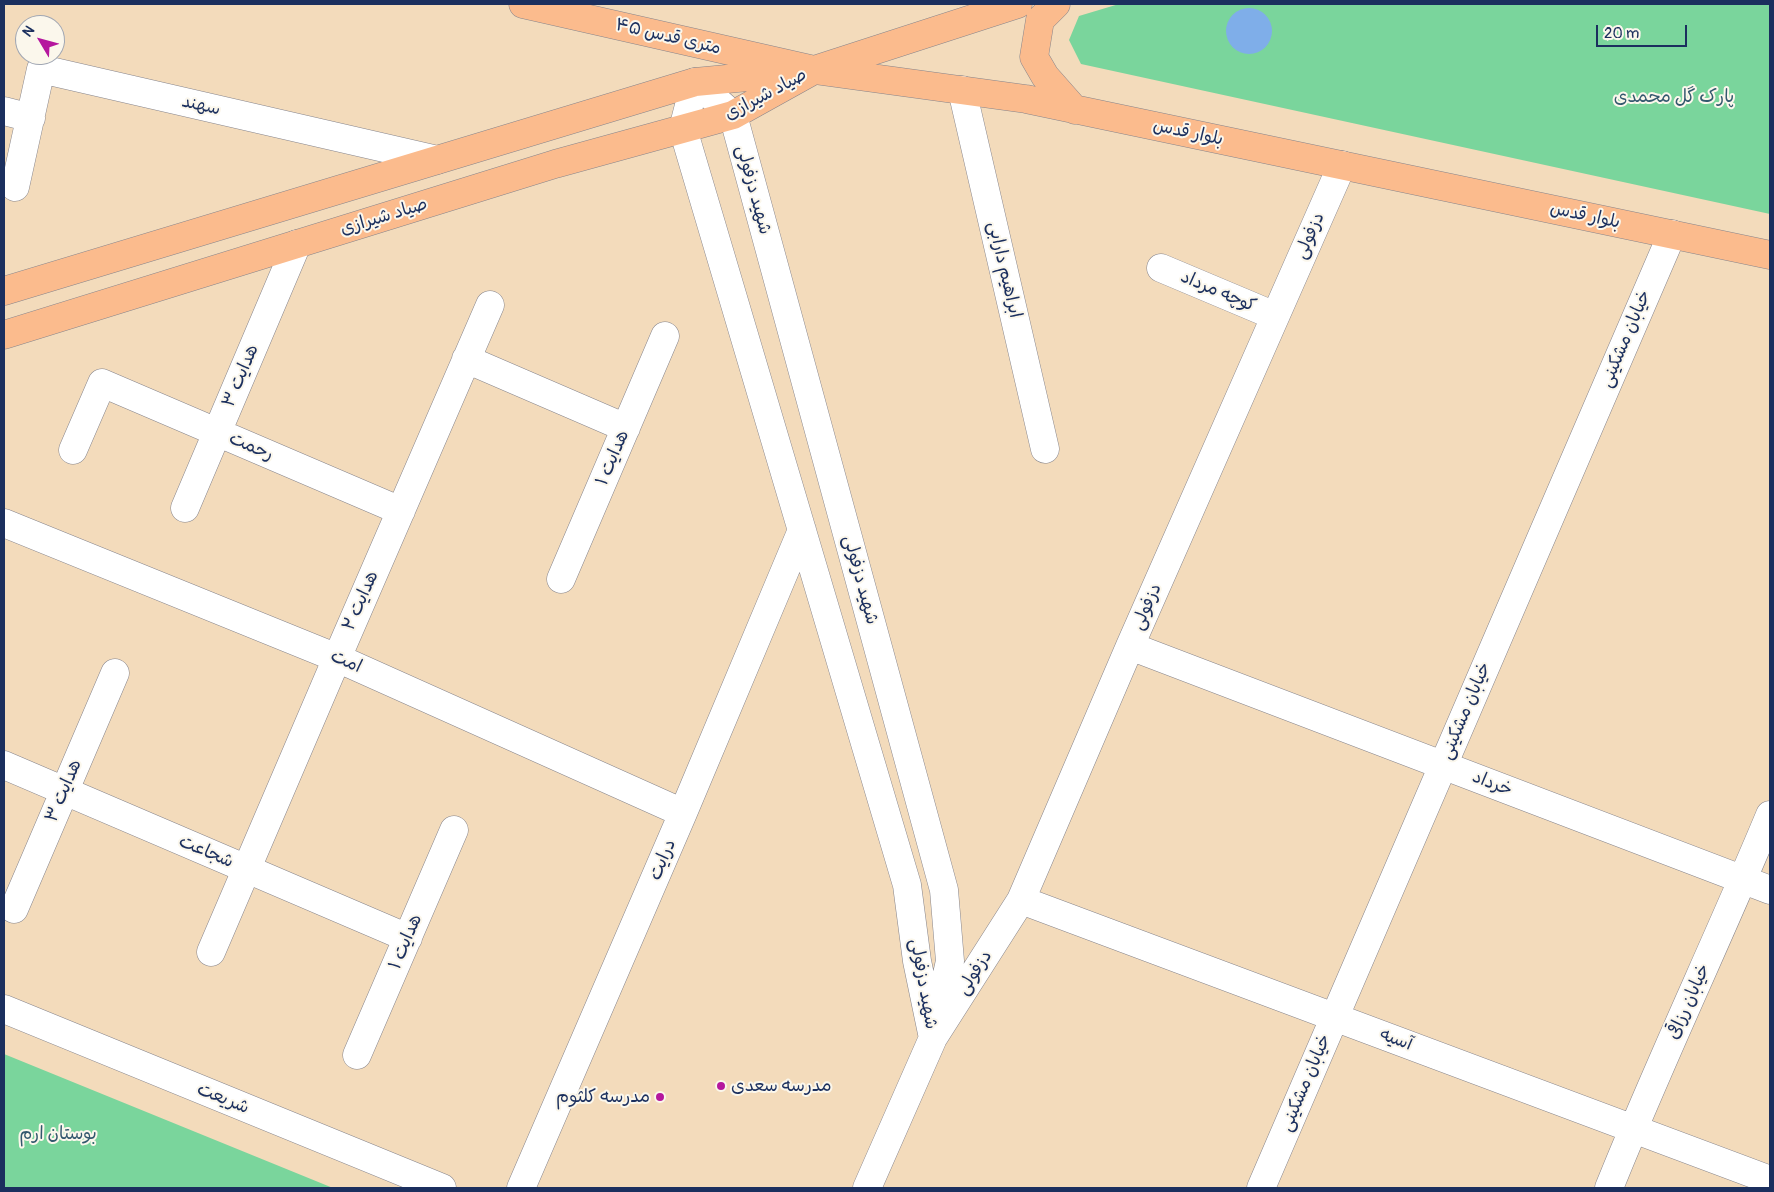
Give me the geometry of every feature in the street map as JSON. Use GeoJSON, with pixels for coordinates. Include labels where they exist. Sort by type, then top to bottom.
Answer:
{"type":"FeatureCollection","features":[{"type":"Feature","properties":{"kind":"main road","name":"۴۵ متری قدس"},"geometry":{"type":"LineString","coordinates":[[523,4],[814,70]]}},
{"type":"Feature","properties":{"kind":"main road"},"geometry":{"type":"LineString","coordinates":[[814,70],[1018,4]]}},
{"type":"Feature","properties":{"kind":"main road"},"geometry":{"type":"LineString","coordinates":[[1056,4],[1040,20],[1034,57],[1045,76],[1075,110]]}},
{"type":"Feature","properties":{"kind":"main road","name":"صیاد شیرازی"},"geometry":{"type":"LineString","coordinates":[[4,291],[695,82],[814,70]]}},
{"type":"Feature","properties":{"kind":"main road","name":"صیاد شیرازی"},"geometry":{"type":"LineString","coordinates":[[4,335],[555,164],[733,115],[814,70]]}},
{"type":"Feature","properties":{"kind":"main road","name":"بلوار قدس"},"geometry":{"type":"LineString","coordinates":[[814,70],[1026,99],[1770,255]]}},
{"type":"Feature","properties":{"kind":"street","name":"سهند"},"geometry":{"type":"LineString","coordinates":[[31,118],[41,69],[437,160]]}},
{"type":"Feature","properties":{"kind":"street"},"geometry":{"type":"LineString","coordinates":[[683,128],[695,82],[733,115]]}},
{"type":"Feature","properties":{"kind":"street","name":"ابراهیم دارابی"},"geometry":{"type":"LineString","coordinates":[[962,90],[1045,449]]}},
{"type":"Feature","properties":{"kind":"street"},"geometry":{"type":"LineString","coordinates":[[4,112],[31,118],[15,187]]}},
{"type":"Feature","properties":{"kind":"street","name":"شهید دزفولی"},"geometry":{"type":"LineString","coordinates":[[733,115],[944,890],[950,962],[933,1038]]}},
{"type":"Feature","properties":{"kind":"street","name":"شهید دزفولی"},"geometry":{"type":"LineString","coordinates":[[683,128],[907,885],[917,961],[933,1038]]}},
{"type":"Feature","properties":{"kind":"street","name":"دزفولی"},"geometry":{"type":"LineString","coordinates":[[933,1038],[1022,900],[1130,646],[1342,165]]}},
{"type":"Feature","properties":{"kind":"street","name":"خیابان مشکینی"},"geometry":{"type":"LineString","coordinates":[[1261,1188],[1672,234]]}},
{"type":"Feature","properties":{"kind":"street","name":"هدایت ۳"},"geometry":{"type":"LineString","coordinates":[[185,508],[297,244]]}},
{"type":"Feature","properties":{"kind":"street","name":"کوچه مرداد"},"geometry":{"type":"LineString","coordinates":[[1161,268],[1275,316]]}},
{"type":"Feature","properties":{"kind":"street","name":"هدایت ۲"},"geometry":{"type":"LineString","coordinates":[[211,952],[490,305]]}},
{"type":"Feature","properties":{"kind":"street","name":"هدایت ۱"},"geometry":{"type":"LineString","coordinates":[[561,579],[665,336]]}},
{"type":"Feature","properties":{"kind":"street"},"geometry":{"type":"LineString","coordinates":[[466,359],[626,428]]}},
{"type":"Feature","properties":{"kind":"street","name":"رحمت"},"geometry":{"type":"LineString","coordinates":[[73,450],[102,382],[401,511]]}},
{"type":"Feature","properties":{"kind":"street","name":"امت"},"geometry":{"type":"LineString","coordinates":[[4,522],[337,658],[683,813]]}},
{"type":"Feature","properties":{"kind":"street","name":"درایت"},"geometry":{"type":"LineString","coordinates":[[521,1188],[683,813],[802,530]]}},
{"type":"Feature","properties":{"kind":"street","name":"خرداد"},"geometry":{"type":"LineString","coordinates":[[1130,646],[1770,890]]}},
{"type":"Feature","properties":{"kind":"street","name":"هدایت ۳"},"geometry":{"type":"LineString","coordinates":[[14,909],[115,673]]}},
{"type":"Feature","properties":{"kind":"street","name":"شجاعت"},"geometry":{"type":"LineString","coordinates":[[4,765],[408,938]]}},
{"type":"Feature","properties":{"kind":"street","name":"خیابان رزاقی"},"geometry":{"type":"LineString","coordinates":[[1609,1188],[1770,815]]}},
{"type":"Feature","properties":{"kind":"street","name":"هدایت ۱"},"geometry":{"type":"LineString","coordinates":[[357,1055],[454,830]]}},
{"type":"Feature","properties":{"kind":"street","name":"آسیه"},"geometry":{"type":"LineString","coordinates":[[1022,900],[1770,1180]]}},
{"type":"Feature","properties":{"kind":"street","name":"شریعت"},"geometry":{"type":"LineString","coordinates":[[4,1009],[438,1188]]}},
{"type":"Feature","properties":{"kind":"street"},"geometry":{"type":"LineString","coordinates":[[866,1188],[933,1038]]}},
{"type":"Feature","properties":{"kind":"green space","name":"پارک گل محمدی"},"geometry":{"type":"Polygon","coordinates":[[[1119,4],[1770,4],[1770,214],[1081,64],[1069,40],[1079,16],[1119,4]]]}},
{"type":"Feature","properties":{"kind":"green space","name":"بوستان ارم"},"geometry":{"type":"Polygon","coordinates":[[[4,1054],[333,1188],[4,1188],[4,1054]]]}},
{"type":"Feature","properties":{"kind":"water"},"geometry":{"type":"Polygon","coordinates":[[[1249,8],[1262,12],[1268,18],[1272,31],[1268,44],[1262,50],[1249,54],[1236,50],[1230,44],[1226,31],[1230,18],[1236,12],[1249,8]]]}},
{"type":"Feature","properties":{"kind":"place","name":"مدرسه سعدی"},"geometry":{"type":"Point","coordinates":[721,1086]}},
{"type":"Feature","properties":{"kind":"place","name":"مدرسه کلثوم"},"geometry":{"type":"Point","coordinates":[660,1097]}}]}
